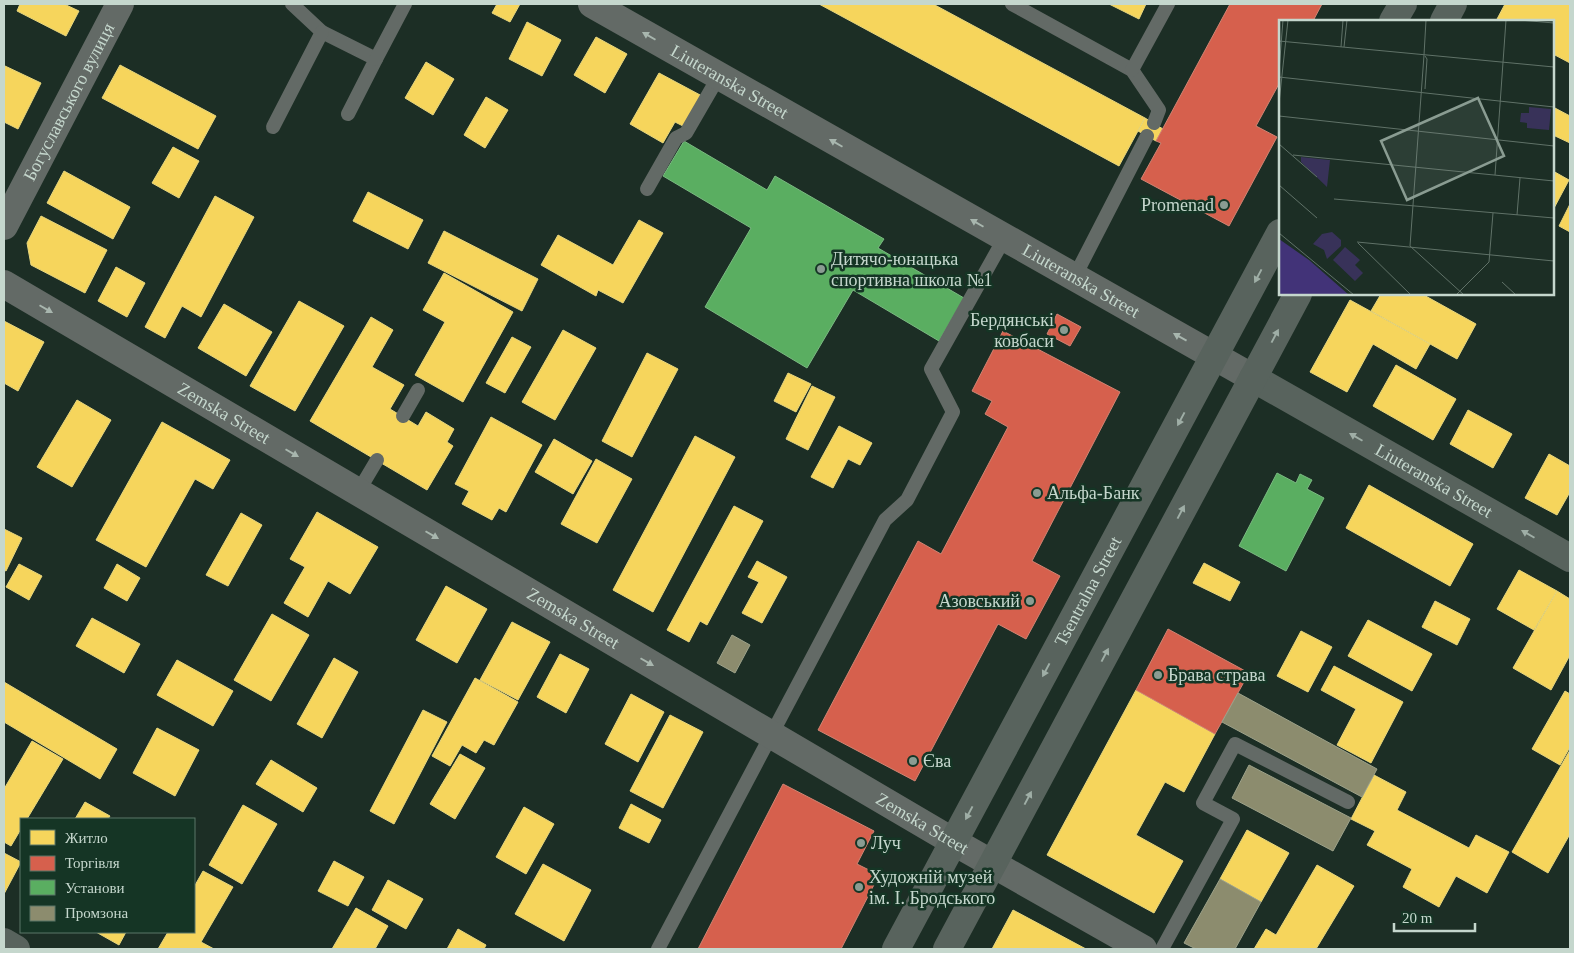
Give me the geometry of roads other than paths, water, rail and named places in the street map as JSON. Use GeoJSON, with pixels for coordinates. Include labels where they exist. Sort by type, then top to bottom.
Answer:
{"type":"FeatureCollection","features":[{"type":"Feature","properties":{"kind":"main road"},"geometry":{"type":"LineString","coordinates":[[1394,20],[1403,4]]}},
{"type":"Feature","properties":{"kind":"main road"},"geometry":{"type":"LineString","coordinates":[[1445,20],[1453,4]]}},
{"type":"Feature","properties":{"kind":"main road","name":"Tsentralna Street"},"geometry":{"type":"LineString","coordinates":[[896,949],[1279,235]]}},
{"type":"Feature","properties":{"kind":"main road"},"geometry":{"type":"LineString","coordinates":[[947,949],[1297,295]]}},
{"type":"Feature","properties":{"kind":"main road","name":"Liuteranska Street"},"geometry":{"type":"LineString","coordinates":[[1253,378],[1570,558]]}},
{"type":"Feature","properties":{"kind":"main road"},"geometry":{"type":"LineString","coordinates":[[4,942],[16,949]]}},
{"type":"Feature","properties":{"kind":"street","name":"Богуславського вулиця"},"geometry":{"type":"LineString","coordinates":[[4,226],[120,4]]}},
{"type":"Feature","properties":{"kind":"street","name":"Liuteranska Street"},"geometry":{"type":"LineString","coordinates":[[592,4],[1004,239],[1253,378]]}},
{"type":"Feature","properties":{"kind":"street","name":"Zemska Street"},"geometry":{"type":"LineString","coordinates":[[4,284],[954,842],[1143,949]]}},
{"type":"Feature","properties":{"kind":"lane"},"geometry":{"type":"LineString","coordinates":[[348,114],[405,4]]}},
{"type":"Feature","properties":{"kind":"lane"},"geometry":{"type":"LineString","coordinates":[[1012,4],[1132,70],[1158,110],[1151,130],[1074,278]]}},
{"type":"Feature","properties":{"kind":"lane"},"geometry":{"type":"LineString","coordinates":[[1132,70],[1168,4]]}},
{"type":"Feature","properties":{"kind":"lane"},"geometry":{"type":"LineString","coordinates":[[297,5],[322,32],[376,59]]}},
{"type":"Feature","properties":{"kind":"lane"},"geometry":{"type":"LineString","coordinates":[[272,127],[322,32]]}},
{"type":"Feature","properties":{"kind":"lane"},"geometry":{"type":"LineString","coordinates":[[646,189],[676,138],[686,133],[719,76]]}},
{"type":"Feature","properties":{"kind":"lane"},"geometry":{"type":"LineString","coordinates":[[658,949],[884,520],[907,500],[953,412],[931,369],[1004,239]]}},
{"type":"Feature","properties":{"kind":"lane"},"geometry":{"type":"LineString","coordinates":[[403,416],[418,390]]}},
{"type":"Feature","properties":{"kind":"lane"},"geometry":{"type":"LineString","coordinates":[[358,492],[377,460]]}},
{"type":"Feature","properties":{"kind":"lane"},"geometry":{"type":"LineString","coordinates":[[1162,949],[1233,819],[1203,803],[1235,744],[1348,802]]}},
{"type":"Feature","properties":{"kind":"place","name":"Promenad"},"geometry":{"type":"Point","coordinates":[1224,205]}},
{"type":"Feature","properties":{"kind":"place","name":"Дитячо-юнацька спортивна школа №1"},"geometry":{"type":"Point","coordinates":[821,269]}},
{"type":"Feature","properties":{"kind":"place","name":"Бердянські ковбаси"},"geometry":{"type":"Point","coordinates":[1064,330]}},
{"type":"Feature","properties":{"kind":"place","name":"Альфа-Банк"},"geometry":{"type":"Point","coordinates":[1037,493]}},
{"type":"Feature","properties":{"kind":"place","name":"Азовський"},"geometry":{"type":"Point","coordinates":[1030,601]}},
{"type":"Feature","properties":{"kind":"place","name":"Брава страва"},"geometry":{"type":"Point","coordinates":[1158,675]}},
{"type":"Feature","properties":{"kind":"place","name":"Єва"},"geometry":{"type":"Point","coordinates":[913,761]}},
{"type":"Feature","properties":{"kind":"place","name":"Луч"},"geometry":{"type":"Point","coordinates":[861,843]}},
{"type":"Feature","properties":{"kind":"place","name":"Художній музей ім. І. Бродського"},"geometry":{"type":"Point","coordinates":[859,887]}}]}
